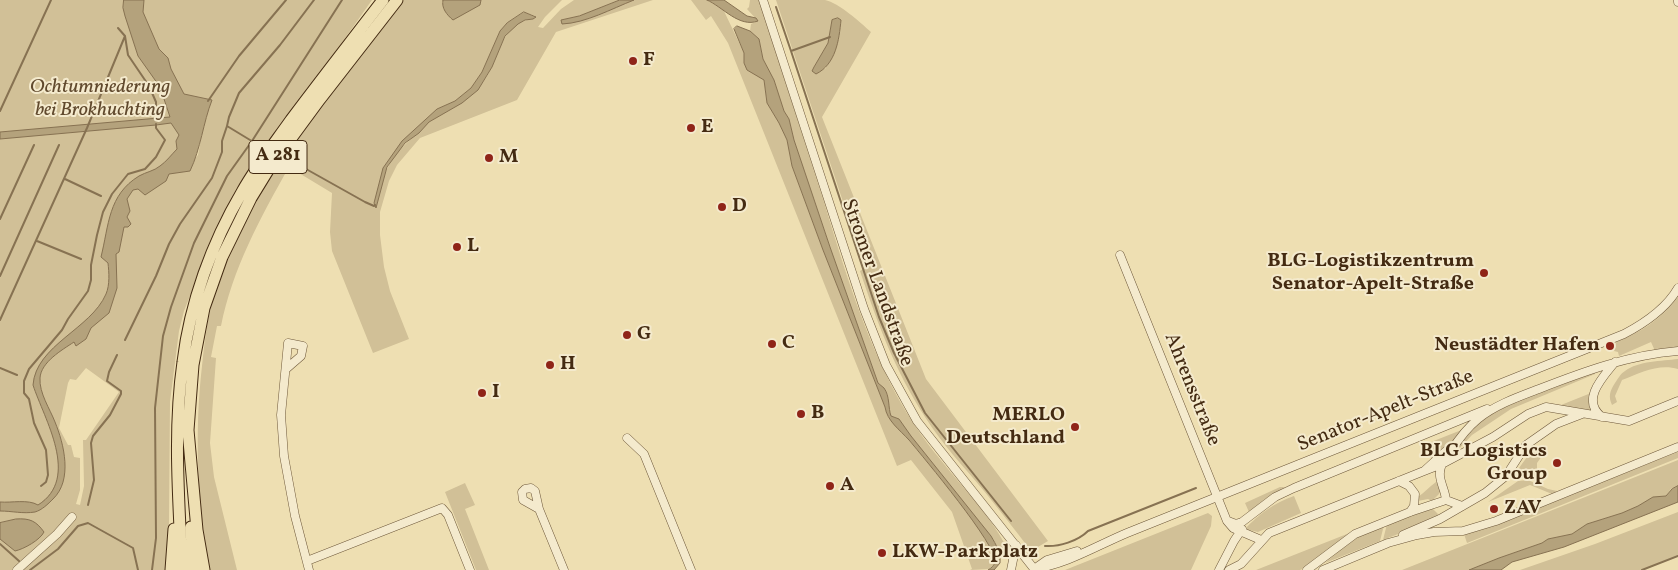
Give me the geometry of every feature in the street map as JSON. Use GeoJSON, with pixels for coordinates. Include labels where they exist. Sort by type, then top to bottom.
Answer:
{"type":"FeatureCollection","features":[{"type":"Feature","properties":{"kind":"highway","name":"A 281"},"geometry":{"type":"LineString","coordinates":[[182,570],[178,488],[178,421],[183,362],[193,311],[208,264],[241,192],[262,160],[383,0]]}},
{"type":"Feature","properties":{"kind":"highway","name":"A 281"},"geometry":{"type":"LineString","coordinates":[[192,570],[193,485],[188,430],[193,365],[204,308],[222,257],[250,198],[270,167],[397,0]]}},
{"type":"Feature","properties":{"kind":"highway"},"geometry":{"type":"LineString","coordinates":[[193,485],[204,570]]}},
{"type":"Feature","properties":{"kind":"highway"},"geometry":{"type":"LineString","coordinates":[[171,570],[178,488]]}},
{"type":"Feature","properties":{"kind":"street","name":"Stromer Landstraße"},"geometry":{"type":"LineString","coordinates":[[763,0],[864,309],[886,365],[917,421],[1016,545],[1033,570]]}},
{"type":"Feature","properties":{"kind":"street","name":"Ahrensstraße"},"geometry":{"type":"LineString","coordinates":[[1120,255],[1227,521],[1240,532],[1261,540]]}},
{"type":"Feature","properties":{"kind":"street","name":"Senator-Apelt-Straße"},"geometry":{"type":"LineString","coordinates":[[1033,570],[1049,566],[1216,497],[1624,334],[1639,326],[1657,312],[1678,288]]}},
{"type":"Feature","properties":{"kind":"street"},"geometry":{"type":"LineString","coordinates":[[1227,521],[1236,524],[1242,522],[1275,497],[1294,488],[1483,410],[1499,406],[1594,368],[1637,356],[1678,351]]}},
{"type":"Feature","properties":{"kind":"street"},"geometry":{"type":"LineString","coordinates":[[1603,417],[1594,409],[1592,397],[1602,377],[1615,362]]}},
{"type":"Feature","properties":{"kind":"street"},"geometry":{"type":"LineString","coordinates":[[286,369],[282,415],[284,456],[295,516],[309,570]]}},
{"type":"Feature","properties":{"kind":"street"},"geometry":{"type":"LineString","coordinates":[[1229,570],[1241,564],[1261,540],[1269,534],[1442,464],[1493,437],[1528,414],[1546,407],[1629,421],[1678,401]]}},
{"type":"Feature","properties":{"kind":"street"},"geometry":{"type":"LineString","coordinates":[[1424,471],[1454,445],[1477,420],[1499,406]]}},
{"type":"Feature","properties":{"kind":"street"},"geometry":{"type":"LineString","coordinates":[[1388,544],[1475,500],[1497,485],[1506,476],[1526,445],[1556,424],[1583,414]]}},
{"type":"Feature","properties":{"kind":"street"},"geometry":{"type":"LineString","coordinates":[[627,438],[644,454],[691,570]]}},
{"type":"Feature","properties":{"kind":"street"},"geometry":{"type":"LineString","coordinates":[[1446,500],[1445,491],[1439,476],[1442,464],[1454,445]]}},
{"type":"Feature","properties":{"kind":"street"},"geometry":{"type":"LineString","coordinates":[[1323,570],[1388,544],[1434,532],[1463,531],[1496,521],[1678,447]]}},
{"type":"Feature","properties":{"kind":"street"},"geometry":{"type":"LineString","coordinates":[[1399,481],[1409,486],[1415,494],[1414,506],[1410,512]]}},
{"type":"Feature","properties":{"kind":"street"},"geometry":{"type":"LineString","coordinates":[[1307,570],[1355,534],[1446,500],[1462,506]]}},
{"type":"Feature","properties":{"kind":"street"},"geometry":{"type":"LineString","coordinates":[[1219,570],[1240,532],[1264,506]]}},
{"type":"Feature","properties":{"kind":"street"},"geometry":{"type":"LineString","coordinates":[[307,561],[442,508],[448,515],[470,570]]}},
{"type":"Feature","properties":{"kind":"street"},"geometry":{"type":"LineString","coordinates":[[539,509],[564,570]]}},
{"type":"Feature","properties":{"kind":"street"},"geometry":{"type":"LineString","coordinates":[[17,570],[57,534],[72,516]]}},
{"type":"Feature","properties":{"kind":"street"},"geometry":{"type":"LineString","coordinates":[[1011,570],[1016,545]]}},
{"type":"Feature","properties":{"kind":"green space","name":"Ochtumniederung bei Brokhuchting"},"geometry":{"type":"Polygon","coordinates":[[[0,0],[372,0],[236,189],[216,230],[184,311],[179,331],[170,402],[169,528],[166,570],[0,570],[0,0]],[[211,99],[185,171],[198,155],[205,117],[211,99]],[[86,368],[76,380],[70,379],[68,383],[59,428],[68,445],[71,445],[74,457],[80,458],[80,490],[76,504],[80,505],[84,486],[83,440],[86,440],[119,392],[86,368]]]}},
{"type":"Feature","properties":{"kind":"green space"},"geometry":{"type":"Polygon","coordinates":[[[404,0],[443,0],[442,3],[480,5],[481,0],[562,0],[538,27],[543,28],[561,9],[574,0],[620,0],[579,16],[561,20],[571,23],[634,0],[653,0],[556,32],[517,100],[420,138],[397,165],[389,181],[380,212],[380,235],[384,267],[390,291],[409,339],[373,353],[332,251],[330,232],[332,193],[289,167],[248,245],[232,285],[221,326],[217,326],[211,357],[216,358],[210,443],[214,477],[237,570],[208,570],[198,468],[198,417],[204,345],[209,314],[215,294],[241,229],[274,172],[309,122],[404,0]],[[524,12],[507,23],[500,31],[482,72],[471,88],[455,101],[437,109],[416,129],[386,164],[376,208],[382,182],[397,153],[427,123],[458,104],[478,88],[489,73],[502,44],[513,27],[533,19],[535,16],[524,12]]]}},
{"type":"Feature","properties":{"kind":"green space"},"geometry":{"type":"Polygon","coordinates":[[[691,0],[707,0],[723,9],[744,53],[744,63],[764,80],[767,103],[787,140],[792,166],[886,412],[893,424],[942,481],[984,537],[992,552],[995,563],[989,569],[970,570],[972,569],[952,512],[911,460],[897,466],[728,43],[711,16],[706,20],[691,0]]]}},
{"type":"Feature","properties":{"kind":"green space"},"geometry":{"type":"Polygon","coordinates":[[[750,0],[759,0],[847,276],[874,349],[897,396],[917,429],[999,534],[1006,546],[1000,553],[991,536],[899,419],[891,416],[887,395],[884,388],[878,383],[830,247],[794,140],[789,119],[784,111],[774,80],[763,59],[759,39],[750,31],[751,24],[758,21],[747,9],[750,0]]]}},
{"type":"Feature","properties":{"kind":"green space"},"geometry":{"type":"Polygon","coordinates":[[[776,0],[825,0],[831,2],[849,13],[871,32],[822,117],[926,379],[1048,541],[1031,551],[932,427],[914,400],[888,346],[860,271],[865,268],[776,0]],[[832,20],[828,43],[814,67],[825,69],[836,46],[841,20],[832,20]]]}},
{"type":"Feature","properties":{"kind":"green space"},"geometry":{"type":"Polygon","coordinates":[[[1678,297],[1678,348],[1655,351],[1651,342],[1619,356],[1618,352],[1614,351],[1616,342],[1650,324],[1665,312],[1678,297]]]}},
{"type":"Feature","properties":{"kind":"green space"},"geometry":{"type":"Polygon","coordinates":[[[1678,359],[1678,369],[1671,367],[1657,368],[1622,380],[1615,396],[1617,402],[1612,405],[1610,399],[1611,391],[1623,372],[1643,363],[1678,359]]]}},
{"type":"Feature","properties":{"kind":"green space"},"geometry":{"type":"Polygon","coordinates":[[[1595,372],[1595,374],[1511,409],[1472,435],[1455,453],[1453,451],[1478,424],[1498,410],[1595,372]]]}},
{"type":"Feature","properties":{"kind":"green space"},"geometry":{"type":"Polygon","coordinates":[[[1591,393],[1594,413],[1561,406],[1561,405],[1591,393]]]}},
{"type":"Feature","properties":{"kind":"green space"},"geometry":{"type":"Polygon","coordinates":[[[1464,429],[1447,448],[1432,461],[1426,444],[1464,429]]]}},
{"type":"Feature","properties":{"kind":"green space"},"geometry":{"type":"Polygon","coordinates":[[[1538,449],[1542,456],[1537,463],[1537,473],[1543,480],[1521,474],[1519,468],[1527,457],[1538,449]]]}},
{"type":"Feature","properties":{"kind":"green space"},"geometry":{"type":"Polygon","coordinates":[[[1678,452],[1678,458],[1467,543],[1464,534],[1494,525],[1678,452]]]}},
{"type":"Feature","properties":{"kind":"green space"},"geometry":{"type":"Polygon","coordinates":[[[1678,460],[1678,486],[1671,489],[1666,496],[1653,497],[1622,513],[1587,524],[1572,534],[1548,539],[1542,543],[1469,570],[1402,570],[1678,460]]]}},
{"type":"Feature","properties":{"kind":"green space"},"geometry":{"type":"Polygon","coordinates":[[[1528,480],[1557,491],[1552,494],[1530,485],[1488,502],[1518,481],[1528,480]]]}},
{"type":"Feature","properties":{"kind":"green space"},"geometry":{"type":"Polygon","coordinates":[[[1436,482],[1441,489],[1439,494],[1432,501],[1428,499],[1418,501],[1418,497],[1436,482]]]}},
{"type":"Feature","properties":{"kind":"green space"},"geometry":{"type":"Polygon","coordinates":[[[465,483],[475,505],[465,509],[489,570],[476,570],[445,492],[465,483]]]}},
{"type":"Feature","properties":{"kind":"green space"},"geometry":{"type":"Polygon","coordinates":[[[1280,487],[1285,489],[1265,499],[1249,512],[1245,503],[1280,487]]]}},
{"type":"Feature","properties":{"kind":"green space"},"geometry":{"type":"Polygon","coordinates":[[[1294,496],[1301,513],[1258,532],[1245,529],[1267,510],[1294,496]]]}},
{"type":"Feature","properties":{"kind":"green space"},"geometry":{"type":"Polygon","coordinates":[[[1431,507],[1441,517],[1383,540],[1387,524],[1431,507]]]}},
{"type":"Feature","properties":{"kind":"green space"},"geometry":{"type":"Polygon","coordinates":[[[1678,512],[1678,556],[1643,570],[1520,570],[1595,544],[1678,512]]]}},
{"type":"Feature","properties":{"kind":"green space"},"geometry":{"type":"Polygon","coordinates":[[[1208,513],[1212,516],[1211,526],[1191,570],[1065,570],[1208,513]]]}},
{"type":"Feature","properties":{"kind":"green space"},"geometry":{"type":"Polygon","coordinates":[[[1384,525],[1380,541],[1325,563],[1356,537],[1384,525]]]}},
{"type":"Feature","properties":{"kind":"green space"},"geometry":{"type":"Polygon","coordinates":[[[1352,532],[1309,566],[1300,570],[1256,570],[1352,532]]]}},
{"type":"Feature","properties":{"kind":"shaded area"},"geometry":{"type":"Polygon","coordinates":[[[124,0],[144,0],[143,12],[159,49],[168,58],[171,69],[184,94],[212,100],[190,171],[169,174],[166,181],[145,195],[138,189],[133,190],[127,199],[130,211],[127,217],[131,224],[128,227],[124,227],[119,252],[116,254],[117,288],[109,313],[91,328],[86,339],[76,346],[74,342],[58,353],[41,372],[41,389],[53,417],[64,451],[65,472],[59,491],[47,505],[35,512],[0,511],[0,502],[25,502],[38,505],[51,493],[57,480],[58,464],[51,431],[33,385],[36,371],[53,348],[99,306],[106,294],[109,283],[108,263],[101,257],[108,222],[115,202],[129,184],[139,176],[158,168],[167,160],[177,149],[176,141],[179,135],[171,123],[0,139],[0,132],[170,117],[160,87],[138,56],[123,8],[124,0]]]}},
{"type":"Feature","properties":{"kind":"shaded area"},"geometry":{"type":"Polygon","coordinates":[[[443,0],[481,0],[480,5],[453,20],[445,11],[443,0]]]}},
{"type":"Feature","properties":{"kind":"shaded area"},"geometry":{"type":"Polygon","coordinates":[[[620,0],[634,0],[580,21],[562,24],[561,20],[579,16],[620,0]]]}},
{"type":"Feature","properties":{"kind":"shaded area"},"geometry":{"type":"Polygon","coordinates":[[[707,0],[724,0],[747,16],[756,18],[758,21],[744,22],[707,0]]]}},
{"type":"Feature","properties":{"kind":"shaded area"},"geometry":{"type":"Polygon","coordinates":[[[524,12],[536,17],[518,24],[505,36],[492,67],[478,90],[462,103],[429,122],[419,133],[405,143],[387,167],[376,208],[374,203],[383,168],[402,141],[437,109],[455,101],[471,88],[482,72],[500,31],[507,23],[524,12]]]}},
{"type":"Feature","properties":{"kind":"shaded area"},"geometry":{"type":"Polygon","coordinates":[[[838,18],[841,20],[835,51],[828,64],[816,74],[812,71],[828,43],[832,20],[838,18]]]}},
{"type":"Feature","properties":{"kind":"shaded area"},"geometry":{"type":"Polygon","coordinates":[[[737,26],[750,31],[759,39],[763,59],[774,80],[784,111],[789,119],[794,140],[830,247],[878,383],[884,388],[887,395],[891,416],[899,419],[991,536],[1000,555],[1000,563],[994,570],[988,570],[995,562],[993,553],[973,521],[929,464],[888,417],[792,166],[787,140],[767,103],[764,80],[747,70],[744,63],[744,53],[734,29],[737,26]]]}},
{"type":"Feature","properties":{"kind":"shaded area"},"geometry":{"type":"Polygon","coordinates":[[[1678,486],[1678,502],[1564,547],[1512,562],[1501,570],[1469,570],[1542,543],[1548,539],[1572,534],[1587,524],[1622,513],[1653,497],[1666,496],[1672,489],[1678,486]]]}},
{"type":"Feature","properties":{"kind":"shaded area"},"geometry":{"type":"Polygon","coordinates":[[[16,519],[32,521],[44,532],[31,544],[15,551],[0,539],[0,523],[16,519]]]}},
{"type":"Feature","properties":{"kind":"waterway"},"geometry":{"type":"LineString","coordinates":[[0,111],[51,0]]}},
{"type":"Feature","properties":{"kind":"waterway"},"geometry":{"type":"LineString","coordinates":[[208,101],[239,56],[286,0]]}},
{"type":"Feature","properties":{"kind":"waterway"},"geometry":{"type":"LineString","coordinates":[[125,340],[156,276],[169,244],[180,224],[212,178],[222,152],[222,141],[229,117],[239,93],[280,45],[314,0]]}},
{"type":"Feature","properties":{"kind":"waterway"},"geometry":{"type":"LineString","coordinates":[[152,570],[156,538],[155,408],[163,336],[171,307],[194,243],[227,176],[252,141],[342,0]]}},
{"type":"Feature","properties":{"kind":"waterway"},"geometry":{"type":"LineString","coordinates":[[776,7],[791,51]]}},
{"type":"Feature","properties":{"kind":"waterway"},"geometry":{"type":"LineString","coordinates":[[118,28],[125,36],[128,55],[149,86],[156,102],[156,119]]}},
{"type":"Feature","properties":{"kind":"waterway"},"geometry":{"type":"LineString","coordinates":[[0,320],[87,128],[125,36]]}},
{"type":"Feature","properties":{"kind":"waterway"},"geometry":{"type":"LineString","coordinates":[[830,37],[791,51],[879,317],[894,353],[925,413],[1011,521]]}},
{"type":"Feature","properties":{"kind":"waterway"},"geometry":{"type":"LineString","coordinates":[[41,486],[46,482],[48,475],[46,450],[34,423],[29,399],[24,393],[24,381],[29,369],[62,330],[88,291],[91,280],[91,265],[103,212],[112,194],[128,174],[145,169],[156,157],[165,140],[156,128],[156,124]]}},
{"type":"Feature","properties":{"kind":"waterway"},"geometry":{"type":"LineString","coordinates":[[227,126],[255,143]]}},
{"type":"Feature","properties":{"kind":"waterway"},"geometry":{"type":"LineString","coordinates":[[0,219],[34,145]]}},
{"type":"Feature","properties":{"kind":"waterway"},"geometry":{"type":"LineString","coordinates":[[0,276],[59,145]]}},
{"type":"Feature","properties":{"kind":"waterway"},"geometry":{"type":"LineString","coordinates":[[290,160],[365,202],[375,205]]}},
{"type":"Feature","properties":{"kind":"waterway"},"geometry":{"type":"LineString","coordinates":[[65,179],[101,196]]}},
{"type":"Feature","properties":{"kind":"waterway"},"geometry":{"type":"LineString","coordinates":[[37,241],[81,259]]}},
{"type":"Feature","properties":{"kind":"waterway"},"geometry":{"type":"LineString","coordinates":[[88,505],[94,480],[91,443],[93,436],[110,415],[121,394],[121,391],[107,381],[117,355]]}},
{"type":"Feature","properties":{"kind":"waterway"},"geometry":{"type":"LineString","coordinates":[[0,368],[17,375]]}},
{"type":"Feature","properties":{"kind":"waterway"},"geometry":{"type":"LineString","coordinates":[[1045,546],[1068,543],[1088,531],[1196,488]]}},
{"type":"Feature","properties":{"kind":"waterway"},"geometry":{"type":"LineString","coordinates":[[30,570],[58,549],[78,526],[88,523],[133,548],[138,570]]}},
{"type":"Feature","properties":{"kind":"waterway"},"geometry":{"type":"LineString","coordinates":[[0,544],[19,561]]}},
{"type":"Feature","properties":{"kind":"waterway"},"geometry":{"type":"LineString","coordinates":[[1642,570],[1678,556]]}},
{"type":"Feature","properties":{"kind":"place","name":"F"},"geometry":{"type":"Point","coordinates":[633,61]}},
{"type":"Feature","properties":{"kind":"place","name":"E"},"geometry":{"type":"Point","coordinates":[691,128]}},
{"type":"Feature","properties":{"kind":"place","name":"M"},"geometry":{"type":"Point","coordinates":[489,158]}},
{"type":"Feature","properties":{"kind":"place","name":"D"},"geometry":{"type":"Point","coordinates":[722,207]}},
{"type":"Feature","properties":{"kind":"place","name":"L"},"geometry":{"type":"Point","coordinates":[457,247]}},
{"type":"Feature","properties":{"kind":"place","name":"BLG-Logistikzentrum Senator-Apelt-Straße"},"geometry":{"type":"Point","coordinates":[1484,273]}},
{"type":"Feature","properties":{"kind":"place","name":"G"},"geometry":{"type":"Point","coordinates":[627,335]}},
{"type":"Feature","properties":{"kind":"place","name":"C"},"geometry":{"type":"Point","coordinates":[772,344]}},
{"type":"Feature","properties":{"kind":"place","name":"Neustädter Hafen"},"geometry":{"type":"Point","coordinates":[1610,346]}},
{"type":"Feature","properties":{"kind":"place","name":"H"},"geometry":{"type":"Point","coordinates":[550,365]}},
{"type":"Feature","properties":{"kind":"place","name":"I"},"geometry":{"type":"Point","coordinates":[482,393]}},
{"type":"Feature","properties":{"kind":"place","name":"B"},"geometry":{"type":"Point","coordinates":[801,414]}},
{"type":"Feature","properties":{"kind":"place","name":"MERLO Deutschland"},"geometry":{"type":"Point","coordinates":[1075,427]}},
{"type":"Feature","properties":{"kind":"place","name":"BLG Logistics Group"},"geometry":{"type":"Point","coordinates":[1557,463]}},
{"type":"Feature","properties":{"kind":"place","name":"A"},"geometry":{"type":"Point","coordinates":[830,486]}},
{"type":"Feature","properties":{"kind":"place","name":"ZAV"},"geometry":{"type":"Point","coordinates":[1494,509]}},
{"type":"Feature","properties":{"kind":"place","name":"LKW-Parkplatz"},"geometry":{"type":"Point","coordinates":[882,553]}}]}
